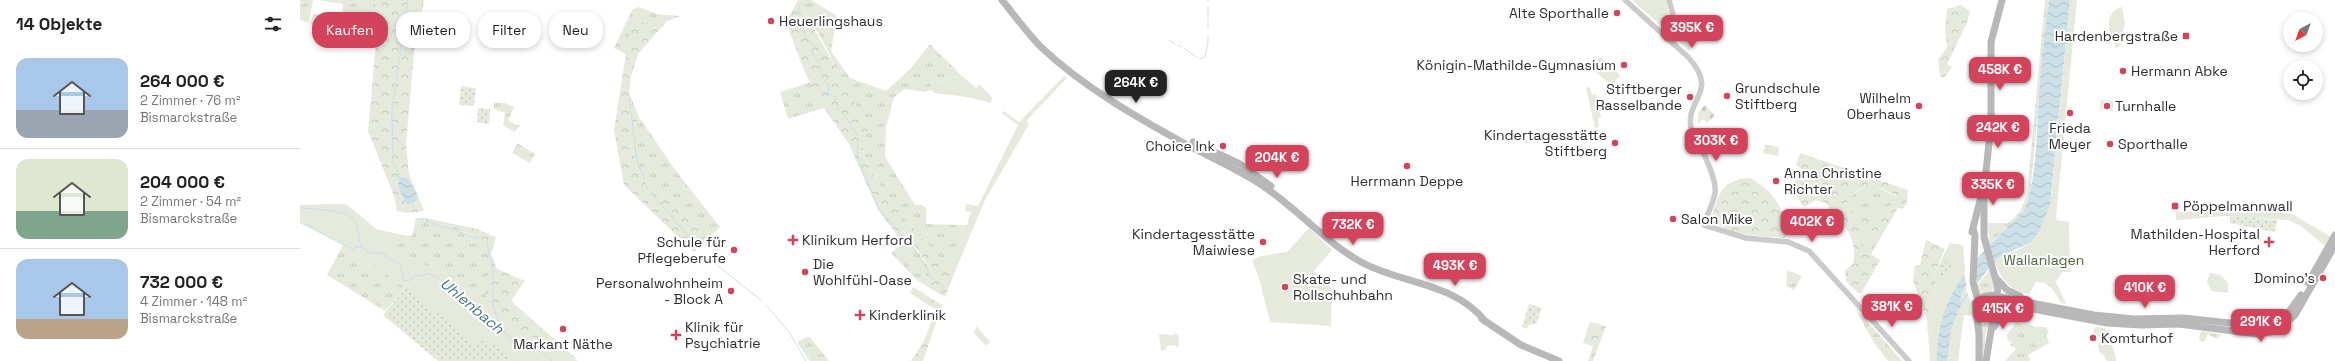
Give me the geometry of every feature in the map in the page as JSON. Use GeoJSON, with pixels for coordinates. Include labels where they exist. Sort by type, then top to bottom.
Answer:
{"type":"FeatureCollection","features":[{"type":"Feature","properties":{"kind":"main road"},"geometry":{"type":"LineString","coordinates":[[1002,0],[1040,45],[1064,67],[1120,105],[1166,132],[1240,164],[1271,186],[1352,257],[1370,267],[1409,280],[1439,293],[1521,345],[1559,361]]}},
{"type":"Feature","properties":{"kind":"main road"},"geometry":{"type":"LineString","coordinates":[[1986,361],[1998,295],[1996,277],[1986,246],[1983,228],[1983,191],[1990,124],[1991,42],[2002,0]]}},
{"type":"Feature","properties":{"kind":"main road"},"geometry":{"type":"LineString","coordinates":[[1979,361],[1979,334],[1976,300],[1969,284],[1969,244],[1983,191]]}},
{"type":"Feature","properties":{"kind":"main road"},"geometry":{"type":"LineString","coordinates":[[2276,327],[2297,303],[2335,236]]}},
{"type":"Feature","properties":{"kind":"main road"},"geometry":{"type":"LineString","coordinates":[[1976,300],[1996,308],[2014,307],[2056,310],[2134,319],[2183,318],[2276,327],[2295,315],[2335,245]]}},
{"type":"Feature","properties":{"kind":"main road"},"geometry":{"type":"LineString","coordinates":[[1996,277],[2007,290],[2035,303]]}},
{"type":"Feature","properties":{"kind":"main road"},"geometry":{"type":"LineString","coordinates":[[1976,300],[1986,296],[1998,295],[2035,303],[2056,310]]}},
{"type":"Feature","properties":{"kind":"main road"},"geometry":{"type":"LineString","coordinates":[[1988,344],[1997,319],[2005,311],[2014,307]]}},
{"type":"Feature","properties":{"kind":"street"},"geometry":{"type":"LineString","coordinates":[[1625,0],[1688,57],[1699,72],[1702,82],[1700,95],[1692,113],[1691,128],[1706,160],[1715,192],[1704,225],[1741,237],[1788,242],[1802,247],[1817,258],[1910,361]]}},
{"type":"Feature","properties":{"kind":"street"},"geometry":{"type":"LineString","coordinates":[[1669,0],[1677,30],[1673,44]]}},
{"type":"Feature","properties":{"kind":"street"},"geometry":{"type":"LineString","coordinates":[[1667,38],[1675,25]]}},
{"type":"Feature","properties":{"kind":"green space"},"geometry":{"type":"Polygon","coordinates":[[[300,0],[313,0],[309,23],[300,20],[300,0]]]}},
{"type":"Feature","properties":{"kind":"green space"},"geometry":{"type":"Polygon","coordinates":[[[316,0],[377,0],[374,12],[342,12],[343,4],[316,0]]]}},
{"type":"Feature","properties":{"kind":"green space"},"geometry":{"type":"Polygon","coordinates":[[[377,0],[424,0],[422,12],[396,12],[396,48],[415,48],[406,145],[409,174],[424,211],[407,213],[397,211],[394,196],[368,131],[376,48],[388,48],[388,12],[374,12],[377,0]],[[400,176],[398,187],[407,203],[407,178],[400,176]]]}},
{"type":"Feature","properties":{"kind":"green space"},"geometry":{"type":"Polygon","coordinates":[[[798,0],[811,0],[837,16],[831,51],[850,78],[886,91],[910,69],[930,44],[962,76],[931,83],[931,90],[924,92],[905,89],[894,97],[886,128],[885,157],[915,205],[922,205],[926,208],[926,224],[964,225],[961,233],[963,237],[955,257],[945,264],[894,206],[869,169],[842,82],[825,45],[798,0]]]}},
{"type":"Feature","properties":{"kind":"green space"},"geometry":{"type":"Polygon","coordinates":[[[798,0],[869,128],[861,143],[869,169],[894,206],[954,274],[945,297],[918,281],[931,269],[904,231],[894,231],[878,210],[849,144],[824,108],[804,70],[786,22],[798,0]]]}},
{"type":"Feature","properties":{"kind":"green space"},"geometry":{"type":"Polygon","coordinates":[[[1632,0],[1666,0],[1671,25],[1669,30],[1666,30],[1632,0]]]}},
{"type":"Feature","properties":{"kind":"green space"},"geometry":{"type":"Polygon","coordinates":[[[2045,0],[2049,0],[2030,194],[2023,212],[1989,245],[1988,223],[2008,223],[2020,212],[2027,194],[2045,0]]]}},
{"type":"Feature","properties":{"kind":"green space","name":"Wallanlagen"},"geometry":{"type":"Polygon","coordinates":[[[2070,0],[2077,0],[2056,217],[2057,220],[2069,222],[2070,272],[2062,272],[2056,282],[2066,304],[2061,303],[2052,288],[2045,283],[2036,282],[2029,294],[2017,290],[2008,284],[2004,279],[1995,262],[2004,254],[2016,251],[2032,242],[2051,199],[2070,0]]]}},
{"type":"Feature","properties":{"kind":"green space"},"geometry":{"type":"Polygon","coordinates":[[[1961,5],[1970,11],[1967,23],[1947,64],[1952,67],[1944,78],[1940,77],[1938,59],[1947,48],[1945,28],[1947,9],[1961,5]]]}},
{"type":"Feature","properties":{"kind":"green space"},"geometry":{"type":"Polygon","coordinates":[[[639,7],[657,14],[680,16],[666,22],[659,30],[648,23],[629,45],[627,55],[614,48],[632,10],[639,7]]]}},
{"type":"Feature","properties":{"kind":"green space"},"geometry":{"type":"Polygon","coordinates":[[[2122,7],[2125,23],[2119,47],[2116,48],[2111,37],[2109,19],[2116,10],[2122,7]]]}},
{"type":"Feature","properties":{"kind":"green space"},"geometry":{"type":"Polygon","coordinates":[[[631,22],[648,23],[659,30],[638,54],[631,77],[629,93],[639,117],[632,131],[631,139],[634,159],[653,195],[659,201],[666,194],[707,239],[694,252],[624,185],[614,130],[631,22]]]}},
{"type":"Feature","properties":{"kind":"green space"},"geometry":{"type":"Polygon","coordinates":[[[1682,34],[1687,34],[1694,40],[1689,51],[1681,43],[1682,34]]]}},
{"type":"Feature","properties":{"kind":"green space"},"geometry":{"type":"Polygon","coordinates":[[[1600,57],[1620,75],[1611,86],[1591,67],[1600,57]]]}},
{"type":"Feature","properties":{"kind":"green space"},"geometry":{"type":"Polygon","coordinates":[[[962,76],[976,88],[979,84],[992,97],[991,103],[967,97],[934,93],[931,90],[931,83],[962,76]]]}},
{"type":"Feature","properties":{"kind":"green space"},"geometry":{"type":"Polygon","coordinates":[[[1064,76],[1067,78],[1026,121],[1029,124],[984,202],[954,274],[945,264],[955,257],[963,237],[961,233],[964,225],[967,225],[971,212],[965,211],[966,204],[978,206],[1018,125],[1002,113],[1004,111],[1019,122],[1064,76]]]}},
{"type":"Feature","properties":{"kind":"green space"},"geometry":{"type":"Polygon","coordinates":[[[811,82],[824,108],[788,119],[780,92],[811,82]]]}},
{"type":"Feature","properties":{"kind":"green space"},"geometry":{"type":"Polygon","coordinates":[[[461,86],[476,88],[474,106],[459,105],[461,86]]]}},
{"type":"Feature","properties":{"kind":"green space"},"geometry":{"type":"Polygon","coordinates":[[[1590,87],[1592,95],[1596,94],[1601,117],[1598,118],[1599,127],[1595,128],[1586,88],[1590,87]]]}},
{"type":"Feature","properties":{"kind":"green space","name":"Turnhalle"},"geometry":{"type":"Polygon","coordinates":[[[2101,100],[2114,101],[2113,111],[2100,109],[2101,100]]]}},
{"type":"Feature","properties":{"kind":"green space"},"geometry":{"type":"Polygon","coordinates":[[[494,103],[505,103],[514,107],[508,121],[520,126],[514,132],[503,125],[505,113],[494,109],[494,103]]]}},
{"type":"Feature","properties":{"kind":"green space"},"geometry":{"type":"Polygon","coordinates":[[[1705,105],[1715,115],[1707,123],[1703,119],[1698,124],[1698,113],[1705,105]]]}},
{"type":"Feature","properties":{"kind":"green space"},"geometry":{"type":"Polygon","coordinates":[[[478,108],[490,109],[489,124],[477,122],[478,108]]]}},
{"type":"Feature","properties":{"kind":"green space"},"geometry":{"type":"Polygon","coordinates":[[[639,117],[676,171],[720,227],[707,239],[666,194],[659,201],[648,187],[638,169],[632,149],[631,139],[633,129],[639,117]]]}},
{"type":"Feature","properties":{"kind":"green space"},"geometry":{"type":"Polygon","coordinates":[[[517,143],[535,154],[530,163],[512,153],[517,143]]]}},
{"type":"Feature","properties":{"kind":"green space"},"geometry":{"type":"Polygon","coordinates":[[[1765,145],[1779,147],[1778,156],[1763,153],[1765,145]]]}},
{"type":"Feature","properties":{"kind":"green space"},"geometry":{"type":"Polygon","coordinates":[[[1800,153],[1908,190],[1907,202],[1903,209],[1898,208],[1871,254],[1880,260],[1861,294],[1858,293],[1846,281],[1845,270],[1853,264],[1854,249],[1853,242],[1844,224],[1835,211],[1831,210],[1826,203],[1816,200],[1804,207],[1792,191],[1801,168],[1796,165],[1800,153]],[[1870,184],[1851,194],[1851,201],[1844,203],[1856,213],[1868,215],[1894,204],[1896,195],[1870,184]],[[1863,227],[1857,238],[1861,248],[1874,232],[1863,227]]]}},
{"type":"Feature","properties":{"kind":"green space"},"geometry":{"type":"Polygon","coordinates":[[[1750,178],[1772,195],[1781,209],[1786,226],[1787,236],[1784,238],[1755,236],[1736,232],[1718,225],[1711,219],[1722,190],[1732,182],[1750,178]]]}},
{"type":"Feature","properties":{"kind":"green space"},"geometry":{"type":"Polygon","coordinates":[[[1870,184],[1896,196],[1894,204],[1867,216],[1856,214],[1843,203],[1851,201],[1851,195],[1870,184]]]}},
{"type":"Feature","properties":{"kind":"green space"},"geometry":{"type":"Polygon","coordinates":[[[346,204],[376,229],[397,234],[397,251],[443,276],[486,306],[486,248],[471,242],[474,235],[426,222],[426,218],[477,229],[496,237],[491,253],[497,269],[525,281],[511,301],[578,360],[406,288],[300,205],[346,204]]]}},
{"type":"Feature","properties":{"kind":"green space"},"geometry":{"type":"Polygon","coordinates":[[[346,204],[376,229],[397,234],[397,251],[458,286],[523,332],[578,361],[516,361],[496,346],[476,344],[386,273],[343,245],[300,223],[300,205],[346,204]]]}},
{"type":"Feature","properties":{"kind":"green space"},"geometry":{"type":"Polygon","coordinates":[[[2241,209],[2292,214],[2331,237],[2324,245],[2301,226],[2288,220],[2225,216],[2176,220],[2176,212],[2241,209]]]}},
{"type":"Feature","properties":{"kind":"green space"},"geometry":{"type":"Polygon","coordinates":[[[300,211],[406,288],[385,311],[327,275],[343,245],[300,223],[300,211]]]}},
{"type":"Feature","properties":{"kind":"green space"},"geometry":{"type":"Polygon","coordinates":[[[2230,216],[2278,220],[2274,232],[2230,223],[2230,216]]]}},
{"type":"Feature","properties":{"kind":"green space"},"geometry":{"type":"Polygon","coordinates":[[[416,218],[426,218],[426,222],[474,236],[471,242],[487,248],[486,306],[443,276],[397,251],[397,234],[412,236],[416,218]]]}},
{"type":"Feature","properties":{"kind":"green space"},"geometry":{"type":"Polygon","coordinates":[[[1863,227],[1874,232],[1861,249],[1857,238],[1863,227]]]}},
{"type":"Feature","properties":{"kind":"green space"},"geometry":{"type":"Polygon","coordinates":[[[1309,228],[1332,250],[1314,271],[1332,289],[1331,326],[1270,322],[1259,278],[1252,260],[1261,256],[1287,252],[1309,228]]]}},
{"type":"Feature","properties":{"kind":"green space"},"geometry":{"type":"Polygon","coordinates":[[[894,231],[903,231],[931,270],[918,281],[891,253],[903,243],[894,231]]]}},
{"type":"Feature","properties":{"kind":"green space"},"geometry":{"type":"Polygon","coordinates":[[[1926,240],[1945,249],[1935,272],[1936,287],[1929,317],[1930,361],[1927,319],[1913,281],[1915,266],[1920,265],[1926,240]]]}},
{"type":"Feature","properties":{"kind":"green space","name":"Wallanlagen"},"geometry":{"type":"Polygon","coordinates":[[[1950,243],[1963,245],[1967,297],[1969,297],[1974,316],[1964,315],[1958,361],[1930,361],[1929,317],[1936,287],[1935,272],[1950,243]]]}},
{"type":"Feature","properties":{"kind":"green space"},"geometry":{"type":"Polygon","coordinates":[[[1943,260],[1954,267],[1944,279],[1937,276],[1943,260]]]}},
{"type":"Feature","properties":{"kind":"green space"},"geometry":{"type":"Polygon","coordinates":[[[1990,269],[1995,290],[1980,294],[1977,286],[1990,269]]]}},
{"type":"Feature","properties":{"kind":"green space"},"geometry":{"type":"Polygon","coordinates":[[[1787,270],[1802,276],[1794,290],[1786,286],[1787,270]]]}},
{"type":"Feature","properties":{"kind":"green space"},"geometry":{"type":"Polygon","coordinates":[[[2210,273],[2221,275],[2228,283],[2228,293],[2211,291],[2207,281],[2210,273]]]}},
{"type":"Feature","properties":{"kind":"green space"},"geometry":{"type":"Polygon","coordinates":[[[913,287],[942,305],[923,361],[911,361],[924,341],[936,310],[910,293],[913,287]]]}},
{"type":"Feature","properties":{"kind":"green space"},"geometry":{"type":"Polygon","coordinates":[[[406,288],[494,328],[516,361],[496,346],[476,344],[406,288]]]}},
{"type":"Feature","properties":{"kind":"green space"},"geometry":{"type":"Polygon","coordinates":[[[406,288],[476,344],[481,341],[496,346],[516,361],[438,361],[383,315],[406,288]]]}},
{"type":"Feature","properties":{"kind":"green space"},"geometry":{"type":"Polygon","coordinates":[[[1529,304],[1542,308],[1536,324],[1528,325],[1527,329],[1522,327],[1529,304]]]}},
{"type":"Feature","properties":{"kind":"green space"},"geometry":{"type":"Polygon","coordinates":[[[1854,306],[1902,361],[1888,361],[1874,343],[1854,306]]]}},
{"type":"Feature","properties":{"kind":"green space"},"geometry":{"type":"Polygon","coordinates":[[[1980,313],[1992,313],[1986,332],[1983,361],[1981,361],[1980,313]]]}},
{"type":"Feature","properties":{"kind":"green space"},"geometry":{"type":"Polygon","coordinates":[[[1590,322],[1606,326],[1593,361],[1588,361],[1593,346],[1583,343],[1590,322]]]}},
{"type":"Feature","properties":{"kind":"green space"},"geometry":{"type":"Polygon","coordinates":[[[2017,322],[2024,326],[2028,324],[2034,327],[2046,327],[2049,332],[2046,334],[2049,343],[2028,355],[2030,361],[2005,361],[2016,349],[2010,345],[2012,343],[2007,339],[2007,334],[2017,322]]]}},
{"type":"Feature","properties":{"kind":"green space"},"geometry":{"type":"Polygon","coordinates":[[[977,326],[990,342],[986,346],[974,333],[977,326]]]}},
{"type":"Feature","properties":{"kind":"green space"},"geometry":{"type":"Polygon","coordinates":[[[2096,327],[2105,328],[2115,353],[2116,361],[2107,361],[2104,355],[2099,352],[2098,344],[2102,340],[2093,331],[2096,327]]]}},
{"type":"Feature","properties":{"kind":"green space"},"geometry":{"type":"Polygon","coordinates":[[[2040,331],[2048,339],[2045,345],[2039,348],[2028,338],[2040,331]]]}},
{"type":"Feature","properties":{"kind":"green space"},"geometry":{"type":"Polygon","coordinates":[[[2203,331],[2222,335],[2216,339],[2208,334],[2204,342],[2199,340],[2200,333],[2203,331]]]}},
{"type":"Feature","properties":{"kind":"green space"},"geometry":{"type":"Polygon","coordinates":[[[1174,332],[1178,335],[1179,345],[1176,348],[1175,345],[1166,346],[1166,349],[1161,351],[1159,334],[1174,335],[1174,332]]]}},
{"type":"Feature","properties":{"kind":"green space"},"geometry":{"type":"Polygon","coordinates":[[[810,337],[829,361],[810,361],[797,342],[810,337]]]}},
{"type":"Feature","properties":{"kind":"water"},"geometry":{"type":"Polygon","coordinates":[[[2049,0],[2070,0],[2050,205],[2040,229],[2032,242],[2001,256],[1989,268],[1961,305],[1951,329],[1947,361],[1937,361],[1939,336],[1944,314],[1952,295],[1976,260],[2023,212],[2028,200],[2036,155],[2040,82],[2049,0]],[[1976,276],[1971,277],[1961,294],[1960,303],[1977,281],[1976,276]]]}},
{"type":"Feature","properties":{"kind":"water"},"geometry":{"type":"Polygon","coordinates":[[[399,176],[407,178],[414,188],[418,199],[412,204],[407,203],[401,194],[398,184],[399,176]]]}},
{"type":"Feature","properties":{"kind":"pier"},"geometry":{"type":"Polygon","coordinates":[[[1974,260],[1977,287],[1969,298],[1967,291],[1975,280],[1973,278],[1967,287],[1964,273],[1974,260]]]}},
{"type":"Feature","properties":{"kind":"waterway"},"geometry":{"type":"LineString","coordinates":[[400,177],[393,161],[392,108],[408,0]]}},
{"type":"Feature","properties":{"kind":"waterway"},"geometry":{"type":"LineString","coordinates":[[800,5],[798,11],[800,15],[798,28],[804,31],[805,37],[814,46],[812,53],[818,61],[823,79],[829,85],[828,93],[835,97],[836,107],[844,114],[858,136],[857,152],[859,162],[879,209],[913,248],[927,269],[931,278],[936,280],[943,287],[943,293]]}},
{"type":"Feature","properties":{"kind":"waterway"},"geometry":{"type":"LineString","coordinates":[[1208,7],[1208,16]]}},
{"type":"Feature","properties":{"kind":"waterway"},"geometry":{"type":"LineString","coordinates":[[1208,18],[1208,27]]}},
{"type":"Feature","properties":{"kind":"waterway"},"geometry":{"type":"LineString","coordinates":[[1169,40],[1175,44]]}},
{"type":"Feature","properties":{"kind":"waterway"},"geometry":{"type":"LineString","coordinates":[[1200,59],[1205,57],[1208,42]]}},
{"type":"Feature","properties":{"kind":"waterway"},"geometry":{"type":"LineString","coordinates":[[1185,49],[1198,58]]}},
{"type":"Feature","properties":{"kind":"waterway"},"geometry":{"type":"LineString","coordinates":[[629,97],[637,160],[647,188],[694,243]]}},
{"type":"Feature","properties":{"kind":"waterway"},"geometry":{"type":"LineString","coordinates":[[412,203],[417,213]]}},
{"type":"Feature","properties":{"kind":"waterway","name":"Uhlenbach"},"geometry":{"type":"LineString","coordinates":[[300,208],[330,210],[346,214],[355,222],[360,242],[364,249],[370,253],[386,254],[387,258],[401,264],[403,280],[409,281],[416,275],[422,276],[428,273],[442,280],[467,303],[505,331],[512,339],[516,341],[522,340],[521,343],[529,344],[530,348],[535,345],[552,361]]}},
{"type":"Feature","properties":{"kind":"waterway"},"geometry":{"type":"LineString","coordinates":[[420,218],[425,223],[428,222],[479,238]]}},
{"type":"Feature","properties":{"kind":"waterway"},"geometry":{"type":"LineString","coordinates":[[300,221],[352,249],[361,246]]}},
{"type":"Feature","properties":{"kind":"waterway"},"geometry":{"type":"LineString","coordinates":[[487,242],[493,270],[493,304],[499,325]]}},
{"type":"Feature","properties":{"kind":"waterway"},"geometry":{"type":"LineString","coordinates":[[712,261],[762,301]]}},
{"type":"Feature","properties":{"kind":"waterway"},"geometry":{"type":"LineString","coordinates":[[767,306],[789,332],[806,361]]}},
{"type":"Feature","properties":{"kind":"place","name":"Alte Sporthalle"},"geometry":{"type":"Point","coordinates":[1617,13]}},
{"type":"Feature","properties":{"kind":"place","name":"Heuerlingshaus"},"geometry":{"type":"Point","coordinates":[771,21]}},
{"type":"Feature","properties":{"kind":"place","name":"Hardenbergstraße"},"geometry":{"type":"Point","coordinates":[2186,36]}},
{"type":"Feature","properties":{"kind":"place","name":"Königin-Mathilde-Gymnasium"},"geometry":{"type":"Point","coordinates":[1624,65]}},
{"type":"Feature","properties":{"kind":"place","name":"Hermann Abke"},"geometry":{"type":"Point","coordinates":[2123,71]}},
{"type":"Feature","properties":{"kind":"place","name":"Grundschule Stiftberg"},"geometry":{"type":"Point","coordinates":[1727,96]}},
{"type":"Feature","properties":{"kind":"place","name":"Stiftberger Rasselbande"},"geometry":{"type":"Point","coordinates":[1690,97]}},
{"type":"Feature","properties":{"kind":"place","name":"Wilhelm Oberhaus"},"geometry":{"type":"Point","coordinates":[1919,106]}},
{"type":"Feature","properties":{"kind":"place","name":"Turnhalle"},"geometry":{"type":"Point","coordinates":[2107,106]}},
{"type":"Feature","properties":{"kind":"place","name":"Frieda Meyer"},"geometry":{"type":"Point","coordinates":[2070,113]}},
{"type":"Feature","properties":{"kind":"place","name":"Kindertagesstätte Stiftberg"},"geometry":{"type":"Point","coordinates":[1615,143]}},
{"type":"Feature","properties":{"kind":"place","name":"Sporthalle"},"geometry":{"type":"Point","coordinates":[2110,144]}},
{"type":"Feature","properties":{"kind":"place","name":"Choice Ink"},"geometry":{"type":"Point","coordinates":[1223,146]}},
{"type":"Feature","properties":{"kind":"place","name":"Herrmann Deppe"},"geometry":{"type":"Point","coordinates":[1407,166]}},
{"type":"Feature","properties":{"kind":"place","name":"Anna Christine Richter"},"geometry":{"type":"Point","coordinates":[1776,181]}},
{"type":"Feature","properties":{"kind":"place","name":"Pöppelmannwall"},"geometry":{"type":"Point","coordinates":[2175,206]}},
{"type":"Feature","properties":{"kind":"place","name":"Salon Mike"},"geometry":{"type":"Point","coordinates":[1673,219]}},
{"type":"Feature","properties":{"kind":"place","name":"Klinikum Herford"},"geometry":{"type":"Point","coordinates":[793,240]}},
{"type":"Feature","properties":{"kind":"place","name":"Kindertagesstätte Maiwiese"},"geometry":{"type":"Point","coordinates":[1263,242]}},
{"type":"Feature","properties":{"kind":"place","name":"Mathilden-Hospital Herford"},"geometry":{"type":"Point","coordinates":[2269,242]}},
{"type":"Feature","properties":{"kind":"place","name":"Schule für Pflegeberufe"},"geometry":{"type":"Point","coordinates":[734,250]}},
{"type":"Feature","properties":{"kind":"place","name":"Die Wohlfühl-Oase"},"geometry":{"type":"Point","coordinates":[805,272]}},
{"type":"Feature","properties":{"kind":"place","name":"Domino's"},"geometry":{"type":"Point","coordinates":[2323,278]}},
{"type":"Feature","properties":{"kind":"place","name":"Skate- und Rollschuhbahn"},"geometry":{"type":"Point","coordinates":[1285,287]}},
{"type":"Feature","properties":{"kind":"place","name":"Personalwohnheim - Block A"},"geometry":{"type":"Point","coordinates":[731,291]}},
{"type":"Feature","properties":{"kind":"place","name":"Kinderklinik"},"geometry":{"type":"Point","coordinates":[860,315]}},
{"type":"Feature","properties":{"kind":"place","name":"Markant Näthe"},"geometry":{"type":"Point","coordinates":[563,329]}},
{"type":"Feature","properties":{"kind":"place","name":"Klinik für Psychiatrie"},"geometry":{"type":"Point","coordinates":[676,335]}},
{"type":"Feature","properties":{"kind":"place","name":"Komturhof"},"geometry":{"type":"Point","coordinates":[2093,338]}}]}
